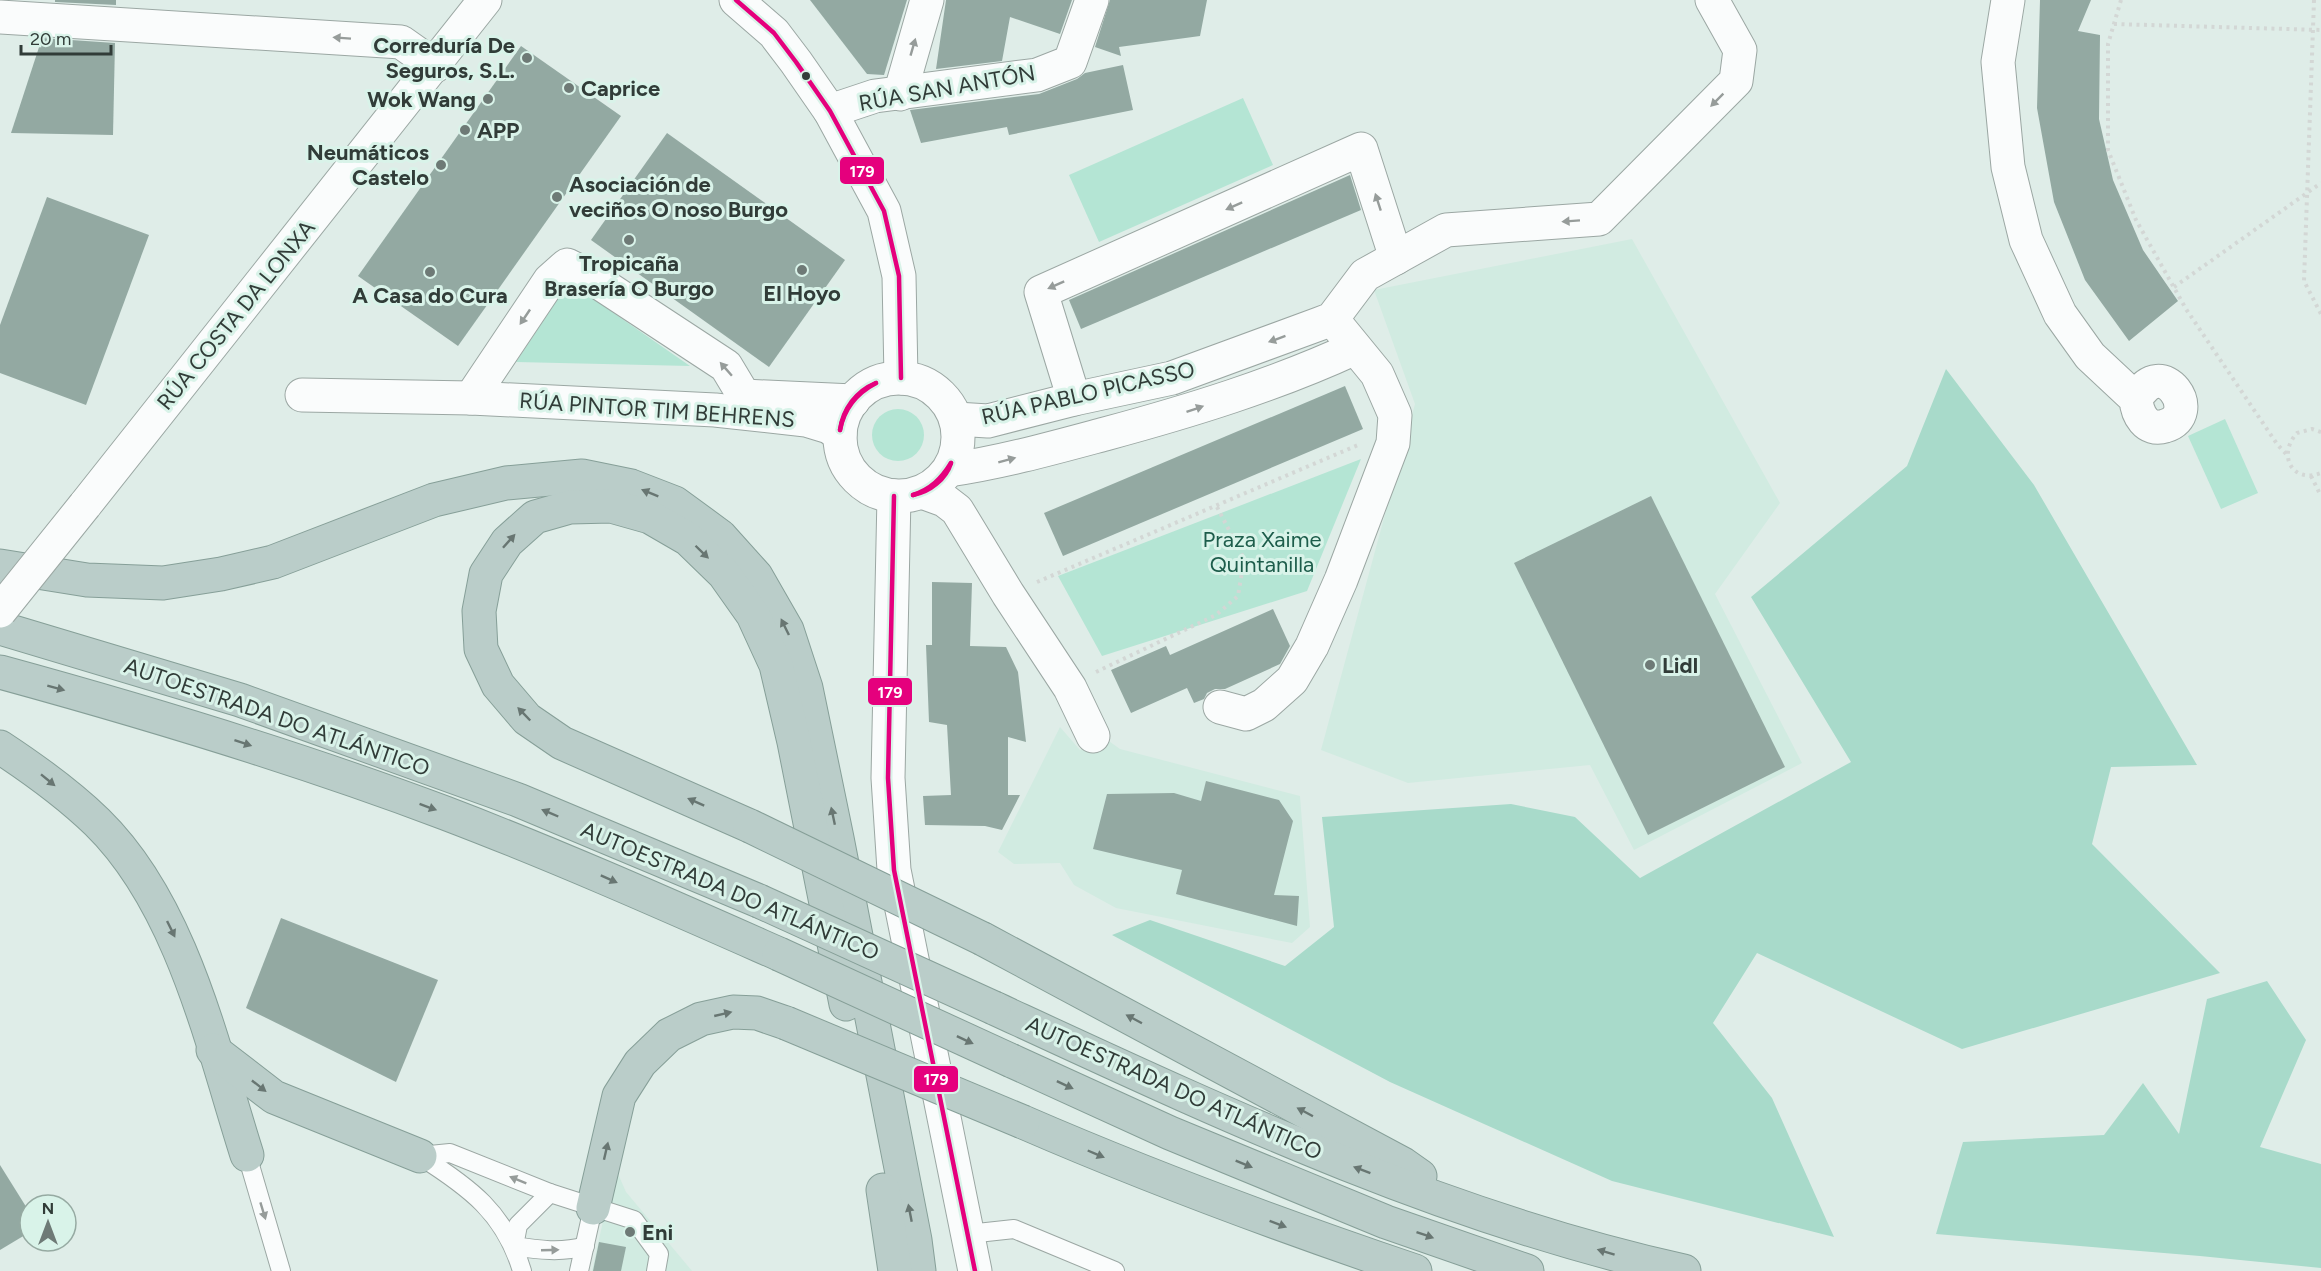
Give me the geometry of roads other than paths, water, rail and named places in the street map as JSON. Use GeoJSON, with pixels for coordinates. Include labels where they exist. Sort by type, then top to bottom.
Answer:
{"type":"FeatureCollection","features":[{"type":"Feature","properties":{"kind":"highway"},"geometry":{"type":"LineString","coordinates":[[0,566],[87,580],[163,583],[221,574],[273,562],[434,500],[506,483],[582,476],[631,486],[675,503],[720,536],[756,576],[787,630],[806,688],[915,1240],[918,1271]]}},
{"type":"Feature","properties":{"kind":"highway"},"geometry":{"type":"LineString","coordinates":[[895,1271],[887,1211],[794,742],[776,665],[753,615],[724,574],[688,539],[650,517],[611,506],[570,507],[535,517],[507,542],[486,574],[479,611],[481,649],[498,685],[527,719],[562,743],[750,826],[983,939],[1403,1164],[1462,1208]]}},
{"type":"Feature","properties":{"kind":"highway","name":"AUTOESTRADA DO ATLÁNTICO"},"geometry":{"type":"LineString","coordinates":[[0,628],[240,700],[518,800],[759,901],[1178,1093],[1357,1168],[1462,1208],[1627,1259],[1684,1271]]}},
{"type":"Feature","properties":{"kind":"highway","name":"AUTOESTRADA DO ATLÁNTICO"},"geometry":{"type":"LineString","coordinates":[[0,672],[178,722],[292,758],[444,813],[587,869],[1170,1133],[1375,1217],[1527,1271]]}},
{"type":"Feature","properties":{"kind":"highway"},"geometry":{"type":"LineString","coordinates":[[0,747],[46,777],[98,823],[131,863],[171,928],[191,978],[247,1155]]}},
{"type":"Feature","properties":{"kind":"highway"},"geometry":{"type":"LineString","coordinates":[[593,1208],[619,1096],[639,1063],[669,1035],[701,1019],[733,1012],[757,1013],[786,1023],[1104,1157],[1275,1222],[1415,1271]]}},
{"type":"Feature","properties":{"kind":"highway"},"geometry":{"type":"LineString","coordinates":[[213,1050],[274,1097],[420,1156]]}},
{"type":"Feature","properties":{"kind":"street","name":"RÚA COSTA DA LONXA"},"geometry":{"type":"LineString","coordinates":[[0,611],[478,9],[498,0]]}},
{"type":"Feature","properties":{"kind":"street"},"geometry":{"type":"LineString","coordinates":[[900,94],[927,0]]}},
{"type":"Feature","properties":{"kind":"street","name":"RÚA SAN ANTÓN"},"geometry":{"type":"LineString","coordinates":[[830,111],[875,96],[1037,75],[1070,62],[1092,0]]}},
{"type":"Feature","properties":{"kind":"street"},"geometry":{"type":"LineString","coordinates":[[1220,707],[1246,714],[1264,705],[1292,680],[1312,646],[1341,580],[1393,443],[1395,415],[1377,374],[1332,319],[1365,275],[1446,230],[1599,219],[1736,81],[1740,50],[1712,0]]}},
{"type":"Feature","properties":{"kind":"street"},"geometry":{"type":"LineString","coordinates":[[2008,0],[1998,62],[2008,167],[2026,240],[2060,314],[2090,356],[2136,399]]}},
{"type":"Feature","properties":{"kind":"street"},"geometry":{"type":"LineString","coordinates":[[739,1],[774,33],[830,111],[885,211],[899,276],[901,378]]}},
{"type":"Feature","properties":{"kind":"street"},"geometry":{"type":"LineString","coordinates":[[10,11],[401,42],[435,66]]}},
{"type":"Feature","properties":{"kind":"street"},"geometry":{"type":"LineString","coordinates":[[1074,399],[1041,292],[1361,149],[1396,258]]}},
{"type":"Feature","properties":{"kind":"street","name":"RÚA PINTOR TIM BEHRENS"},"geometry":{"type":"LineString","coordinates":[[471,398],[550,280],[567,265],[590,276],[726,366],[744,396],[853,401]]}},
{"type":"Feature","properties":{"kind":"street","name":"RÚA PABLO PICASSO"},"geometry":{"type":"LineString","coordinates":[[956,419],[988,421],[1074,399],[1172,378],[1332,319]]}},
{"type":"Feature","properties":{"kind":"street","name":"RÚA PABLO PICASSO"},"geometry":{"type":"LineString","coordinates":[[962,468],[998,463],[1185,412],[1306,371],[1355,348]]}},
{"type":"Feature","properties":{"kind":"street"},"geometry":{"type":"LineString","coordinates":[[957,510],[957,492],[962,478],[962,468],[956,457],[959,438],[956,419],[948,402],[934,389],[917,380],[901,378],[879,381],[862,391],[853,401],[841,422],[843,458],[852,474],[866,487],[882,495],[908,494],[944,500],[957,510],[1008,594],[1070,688],[1093,736]]}},
{"type":"Feature","properties":{"kind":"street","name":"RÚA PINTOR TIM BEHRENS"},"geometry":{"type":"LineString","coordinates":[[302,395],[471,398],[716,410],[806,420],[829,427],[840,435]]}},
{"type":"Feature","properties":{"kind":"street"},"geometry":{"type":"LineString","coordinates":[[908,494],[934,486],[962,468]]}},
{"type":"Feature","properties":{"kind":"street"},"geometry":{"type":"LineString","coordinates":[[908,494],[888,778],[894,870],[975,1271]]}},
{"type":"Feature","properties":{"kind":"lane"},"geometry":{"type":"LineString","coordinates":[[420,1156],[450,1153],[550,1193],[634,1220],[659,1254],[656,1271]]}},
{"type":"Feature","properties":{"kind":"lane"},"geometry":{"type":"LineString","coordinates":[[247,1155],[281,1271]]}},
{"type":"Feature","properties":{"kind":"lane"},"geometry":{"type":"LineString","coordinates":[[420,1156],[457,1180],[483,1201],[514,1246],[522,1271]]}},
{"type":"Feature","properties":{"kind":"lane"},"geometry":{"type":"LineString","coordinates":[[514,1246],[518,1225],[550,1193]]}},
{"type":"Feature","properties":{"kind":"lane"},"geometry":{"type":"LineString","coordinates":[[579,1271],[593,1208]]}},
{"type":"Feature","properties":{"kind":"lane"},"geometry":{"type":"LineString","coordinates":[[968,1234],[1014,1229],[1115,1271]]}},
{"type":"Feature","properties":{"kind":"lane"},"geometry":{"type":"LineString","coordinates":[[514,1246],[542,1251],[576,1249],[585,1246]]}},
{"type":"Feature","properties":{"kind":"place","name":"Correduría De Seguros, S.L."},"geometry":{"type":"Point","coordinates":[527,58]}},
{"type":"Feature","properties":{"kind":"place","name":"Caprice"},"geometry":{"type":"Point","coordinates":[569,88]}},
{"type":"Feature","properties":{"kind":"place","name":"Wok Wang"},"geometry":{"type":"Point","coordinates":[488,99]}},
{"type":"Feature","properties":{"kind":"place","name":"APP"},"geometry":{"type":"Point","coordinates":[465,130]}},
{"type":"Feature","properties":{"kind":"place","name":"Neumáticos Castelo"},"geometry":{"type":"Point","coordinates":[441,165]}},
{"type":"Feature","properties":{"kind":"place","name":"Asociación de veciños O noso Burgo"},"geometry":{"type":"Point","coordinates":[557,197]}},
{"type":"Feature","properties":{"kind":"place","name":"Tropicaña Brasería O Burgo"},"geometry":{"type":"Point","coordinates":[629,240]}},
{"type":"Feature","properties":{"kind":"place","name":"El Hoyo"},"geometry":{"type":"Point","coordinates":[802,270]}},
{"type":"Feature","properties":{"kind":"place","name":"A Casa do Cura"},"geometry":{"type":"Point","coordinates":[430,272]}},
{"type":"Feature","properties":{"kind":"place","name":"Lidl"},"geometry":{"type":"Point","coordinates":[1650,665]}},
{"type":"Feature","properties":{"kind":"place","name":"Eni"},"geometry":{"type":"Point","coordinates":[630,1232]}},
{"type":"Feature","properties":{"kind":"park label","name":"Praza Xaime Quintanilla"},"geometry":{"type":"Point","coordinates":[1262,552]}}]}
